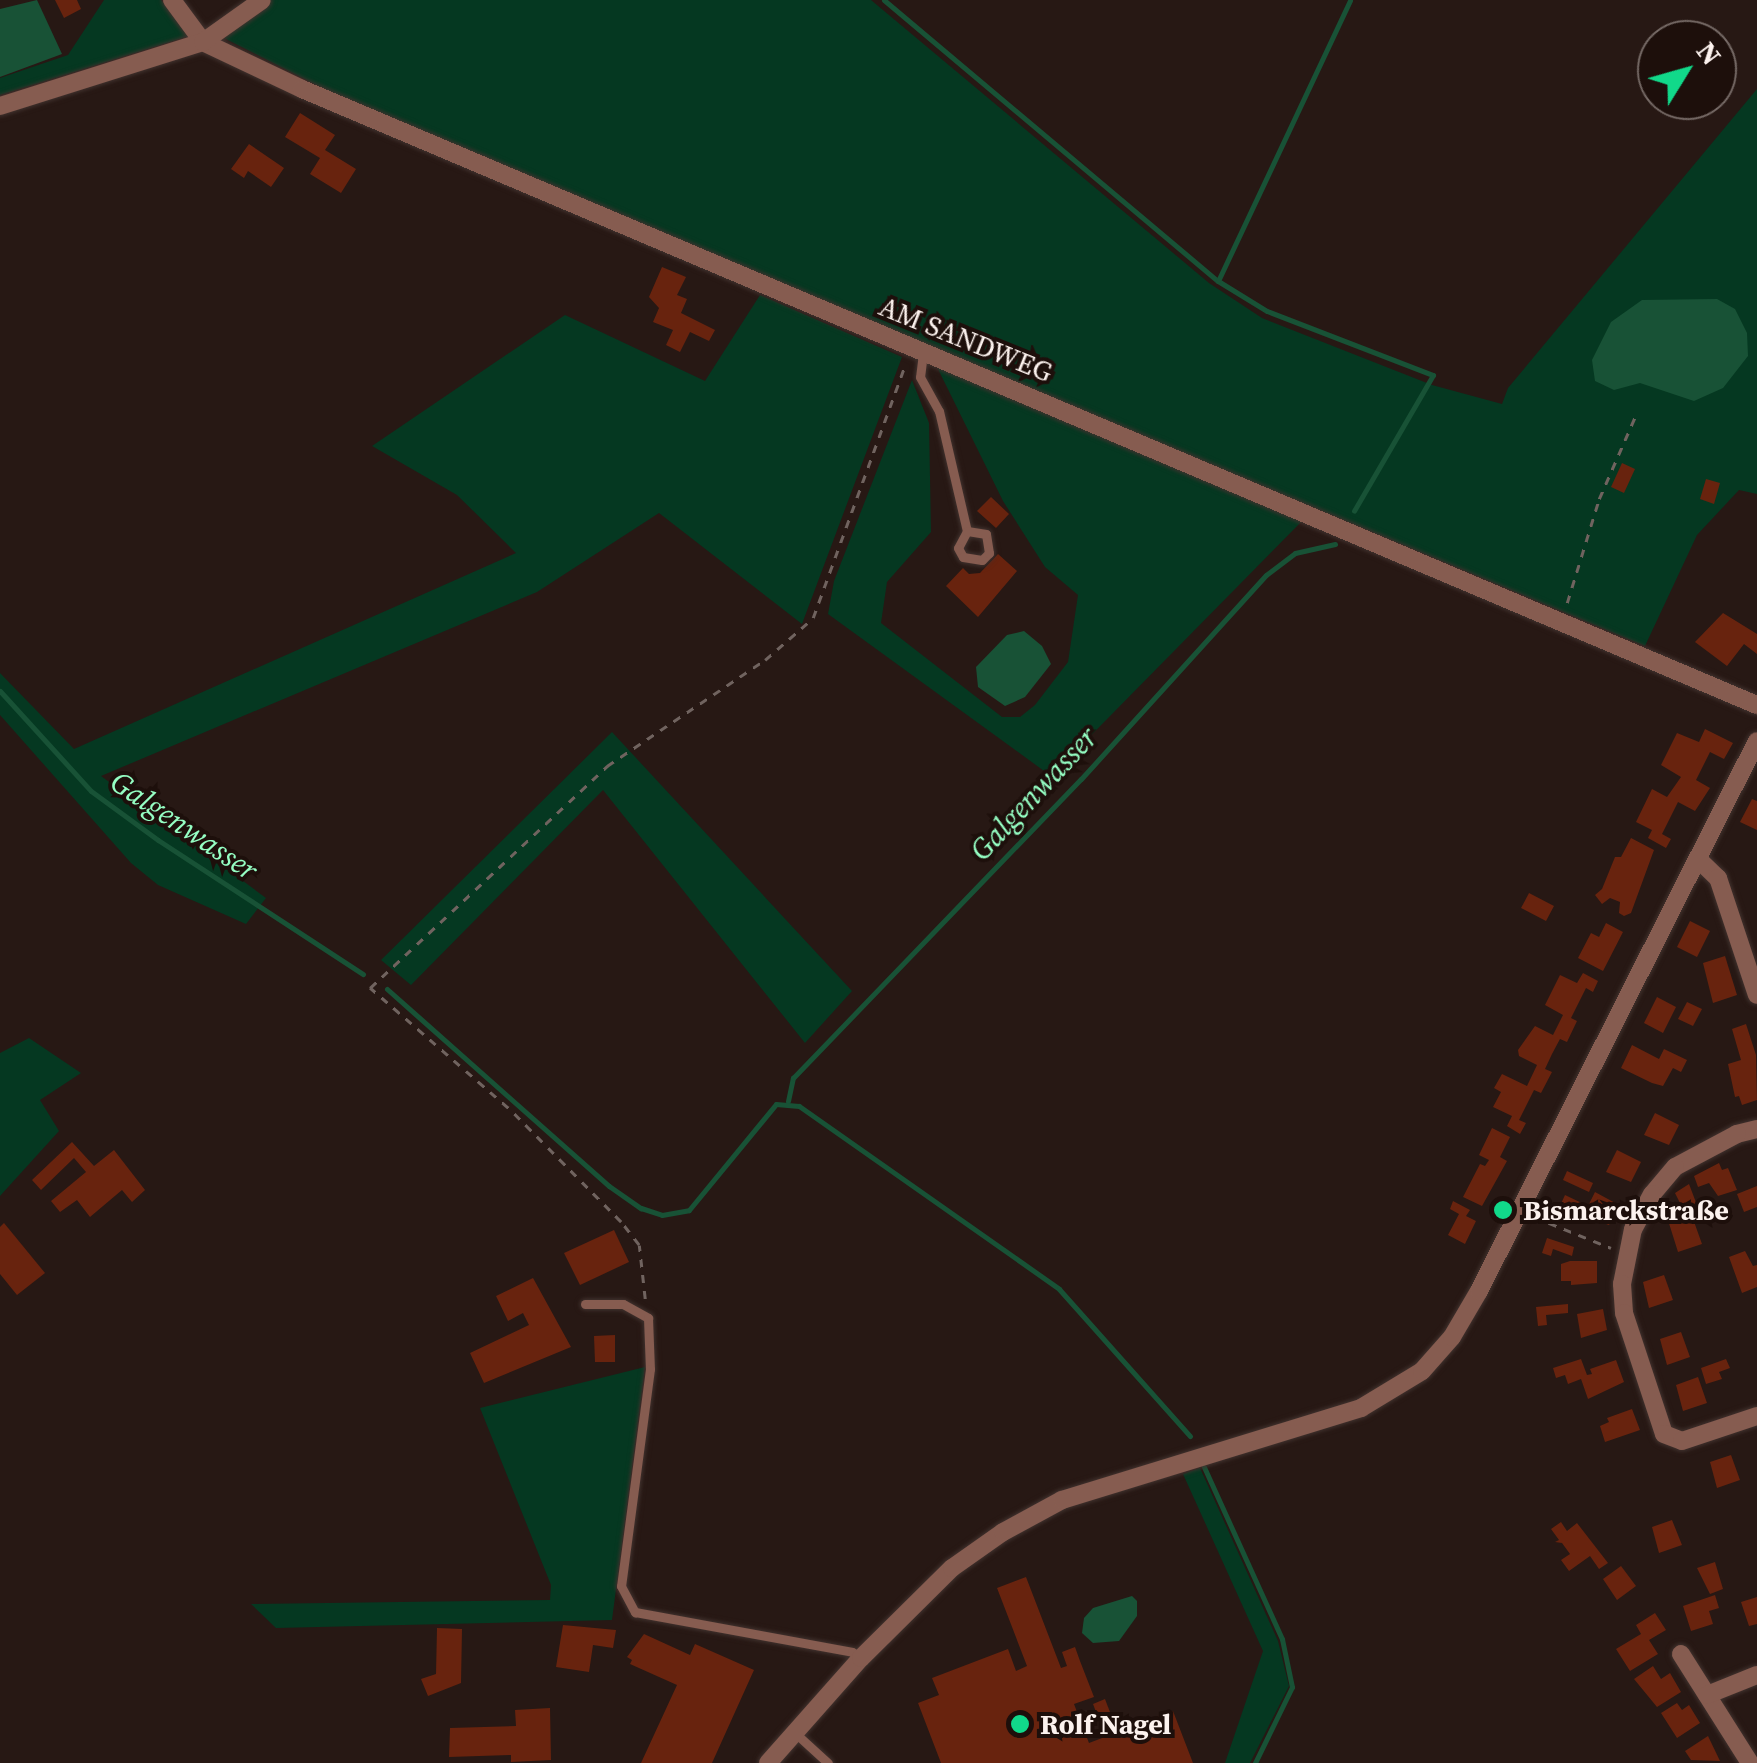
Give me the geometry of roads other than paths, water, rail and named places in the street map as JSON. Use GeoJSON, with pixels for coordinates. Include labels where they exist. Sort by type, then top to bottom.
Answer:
{"type":"FeatureCollection","features":[{"type":"Feature","properties":{"kind":"street","name":"AM SANDWEG"},"geometry":{"type":"LineString","coordinates":[[172,0],[204,42],[302,89],[1757,705]]}},
{"type":"Feature","properties":{"kind":"street"},"geometry":{"type":"LineString","coordinates":[[0,106],[204,42],[262,0]]}},
{"type":"Feature","properties":{"kind":"street"},"geometry":{"type":"LineString","coordinates":[[768,1763],[861,1658],[952,1568],[1003,1532],[1062,1500],[1361,1408],[1401,1387],[1452,1337],[1757,741]]}},
{"type":"Feature","properties":{"kind":"street"},"geometry":{"type":"LineString","coordinates":[[1698,859],[1718,878],[1757,995]]}},
{"type":"Feature","properties":{"kind":"street"},"geometry":{"type":"LineString","coordinates":[[1757,1128],[1737,1134],[1674,1167],[1652,1194],[1632,1229],[1626,1254],[1624,1313],[1664,1434],[1682,1441],[1757,1416]]}},
{"type":"Feature","properties":{"kind":"street"},"geometry":{"type":"LineString","coordinates":[[1682,1654],[1750,1763]]}},
{"type":"Feature","properties":{"kind":"street"},"geometry":{"type":"LineString","coordinates":[[1707,1695],[1757,1675]]}},
{"type":"Feature","properties":{"kind":"lane"},"geometry":{"type":"LineString","coordinates":[[917,350],[920,377],[939,411],[967,530]]}},
{"type":"Feature","properties":{"kind":"lane"},"geometry":{"type":"LineString","coordinates":[[585,1304],[622,1304],[648,1318],[650,1369],[621,1586],[635,1612],[852,1652],[861,1658]]}},
{"type":"Feature","properties":{"kind":"lane"},"geometry":{"type":"LineString","coordinates":[[794,1732],[828,1763]]}},
{"type":"Feature","properties":{"kind":"waterway","name":"Galgenwasser"},"geometry":{"type":"LineString","coordinates":[[884,0],[1218,281],[1267,311],[1433,375],[1354,511]]}},
{"type":"Feature","properties":{"kind":"waterway","name":"Galgenwasser"},"geometry":{"type":"LineString","coordinates":[[1218,281],[1350,0]]}},
{"type":"Feature","properties":{"kind":"waterway","name":"Galgenwasser"},"geometry":{"type":"LineString","coordinates":[[788,1101],[793,1078],[1081,779],[1266,575],[1295,553],[1335,544]]}},
{"type":"Feature","properties":{"kind":"waterway","name":"Galgenwasser"},"geometry":{"type":"LineString","coordinates":[[0,691],[91,791],[158,840],[363,974]]}},
{"type":"Feature","properties":{"kind":"waterway","name":"Galgenwasser"},"geometry":{"type":"LineString","coordinates":[[387,989],[609,1186],[641,1208],[662,1215],[689,1210],[776,1104],[799,1106],[1059,1289],[1190,1436]]}},
{"type":"Feature","properties":{"kind":"waterway","name":"Galgenwasser"},"geometry":{"type":"LineString","coordinates":[[1204,1467],[1282,1639],[1292,1687],[1255,1763]]}},
{"type":"Feature","properties":{"kind":"place","name":"Bismarckstraße"},"geometry":{"type":"Point","coordinates":[1503,1210]}},
{"type":"Feature","properties":{"kind":"place","name":"Rolf Nagel"},"geometry":{"type":"Point","coordinates":[1020,1724]}}]}
